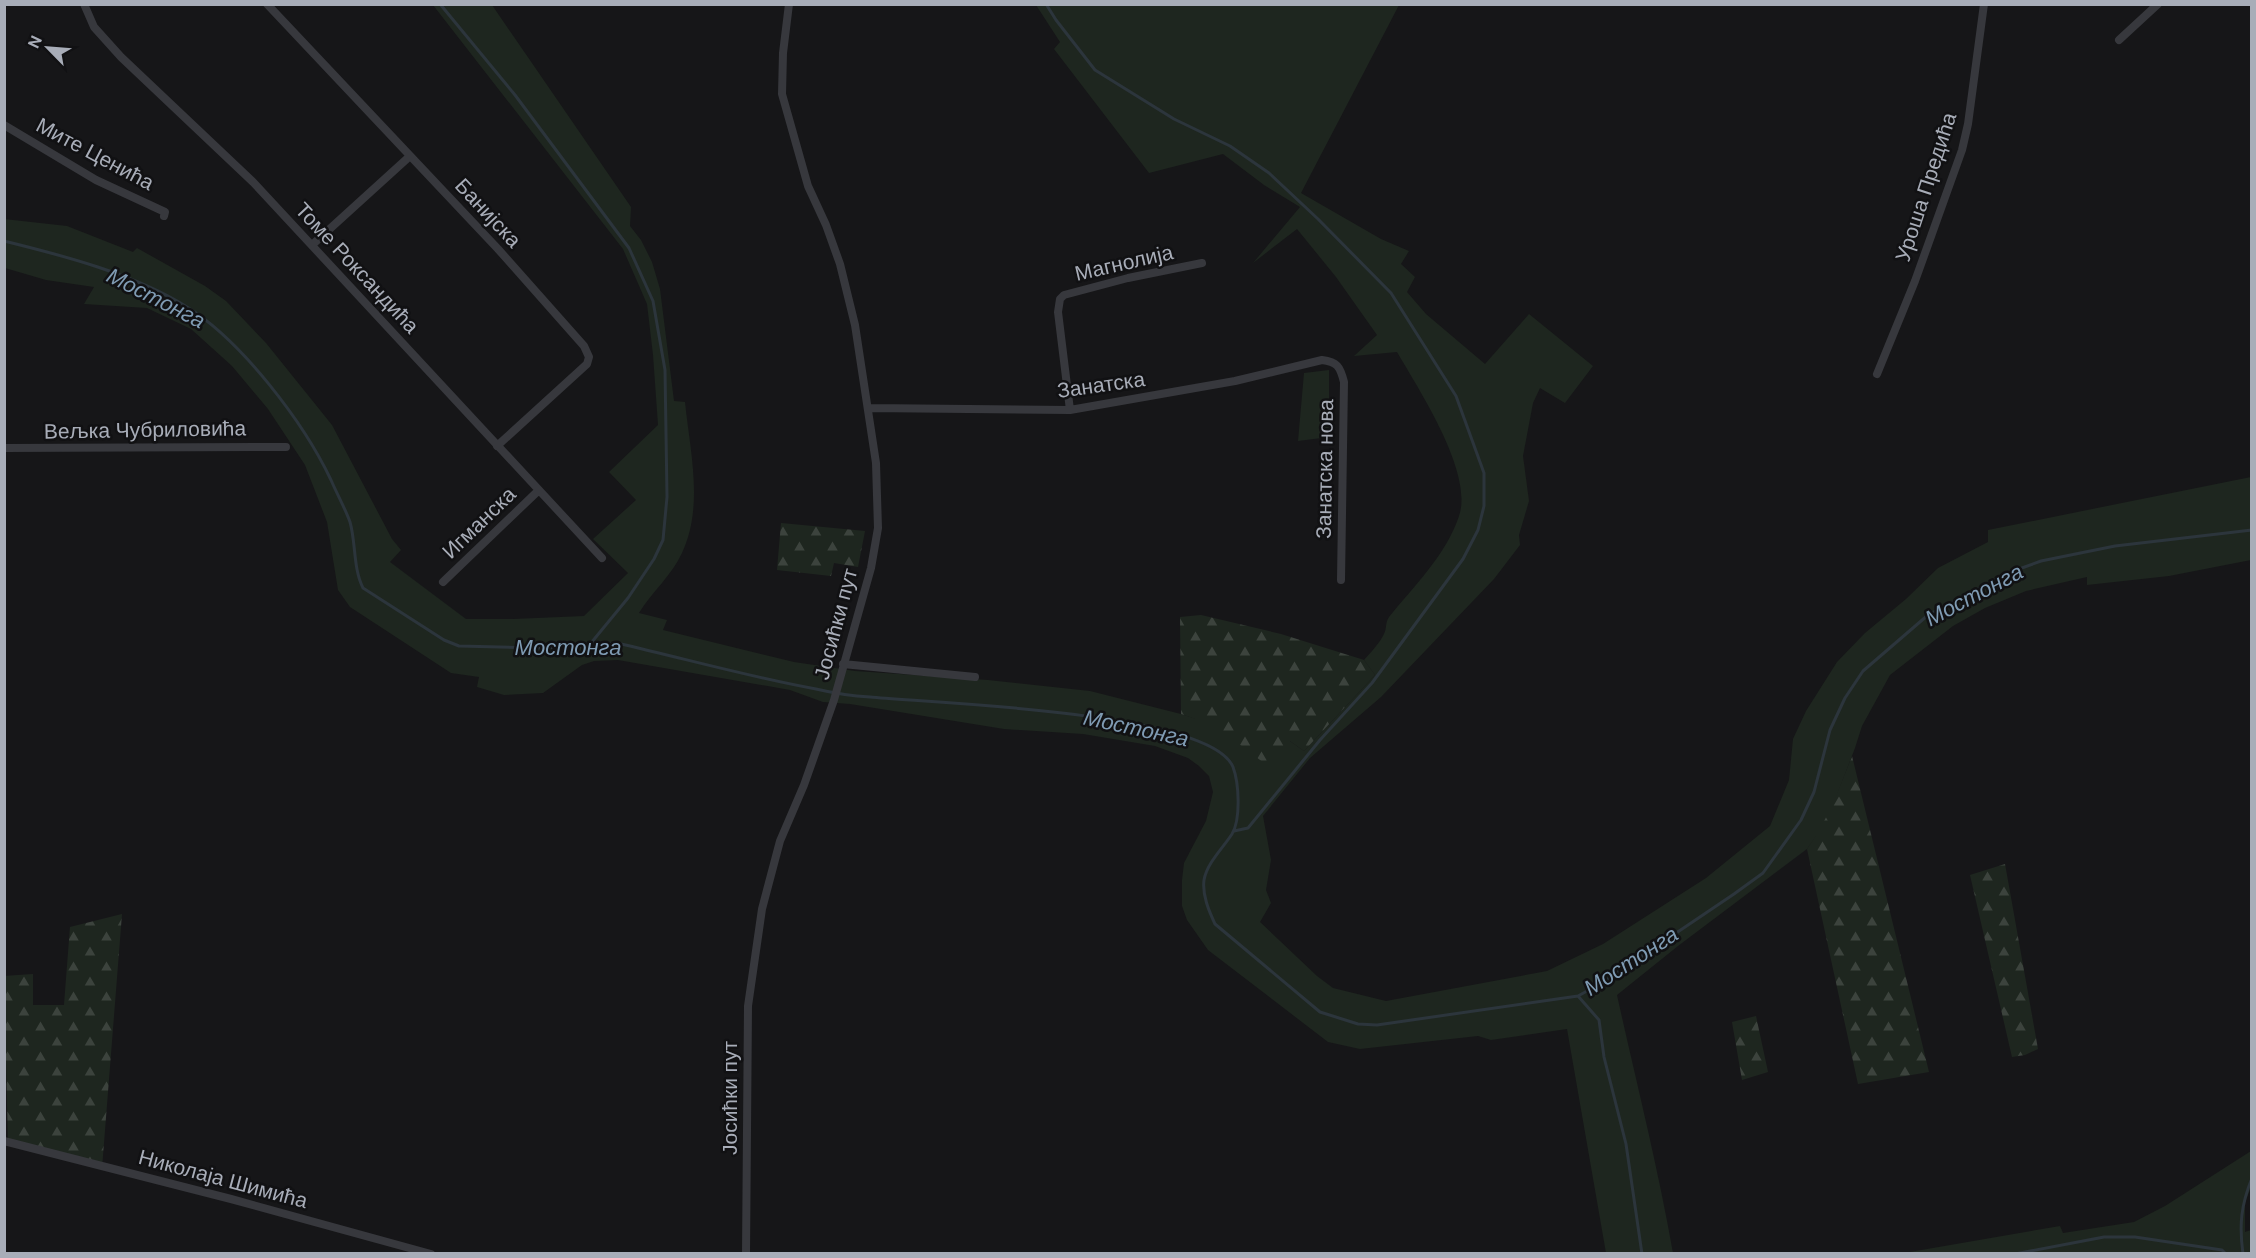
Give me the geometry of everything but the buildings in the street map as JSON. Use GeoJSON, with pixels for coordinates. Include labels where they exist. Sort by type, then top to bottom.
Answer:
{"type":"FeatureCollection","features":[{"type":"Feature","properties":{"kind":"street","name":"Томе Роксандића"},"geometry":{"type":"LineString","coordinates":[[84,4],[94,27],[121,57],[253,182],[602,558]]}},
{"type":"Feature","properties":{"kind":"street","name":"Банијска"},"geometry":{"type":"LineString","coordinates":[[267,4],[498,249],[584,346],[589,357],[587,364],[497,446]]}},
{"type":"Feature","properties":{"kind":"street","name":"Јосићки пут"},"geometry":{"type":"LineString","coordinates":[[746,1254],[748,1006],[756,938],[780,841],[804,785],[834,700],[871,568],[878,528],[876,463],[855,325],[845,282],[826,225],[808,186],[782,94],[783,53],[789,4]]}},
{"type":"Feature","properties":{"kind":"street","name":"Уроша Предића"},"geometry":{"type":"LineString","coordinates":[[1877,374],[1915,281],[1962,150],[1968,124],[1984,4]]}},
{"type":"Feature","properties":{"kind":"street"},"geometry":{"type":"LineString","coordinates":[[2119,40],[2158,4]]}},
{"type":"Feature","properties":{"kind":"street","name":"Мите Ценића"},"geometry":{"type":"LineString","coordinates":[[4,124],[96,180],[165,212],[164,216]]}},
{"type":"Feature","properties":{"kind":"street"},"geometry":{"type":"LineString","coordinates":[[312,245],[410,156]]}},
{"type":"Feature","properties":{"kind":"street","name":"Магнолија"},"geometry":{"type":"LineString","coordinates":[[1070,410],[1058,312],[1060,299],[1064,295],[1128,278],[1202,263]]}},
{"type":"Feature","properties":{"kind":"street","name":"Занатска"},"geometry":{"type":"LineString","coordinates":[[869,408],[1070,410],[1236,381],[1322,360],[1334,362]]}},
{"type":"Feature","properties":{"kind":"street","name":"Занатска нова"},"geometry":{"type":"LineString","coordinates":[[1334,362],[1340,368],[1344,382],[1341,580]]}},
{"type":"Feature","properties":{"kind":"street","name":"Вељка Чубриловића"},"geometry":{"type":"LineString","coordinates":[[4,448],[286,447]]}},
{"type":"Feature","properties":{"kind":"street","name":"Игманска"},"geometry":{"type":"LineString","coordinates":[[443,582],[539,490]]}},
{"type":"Feature","properties":{"kind":"street"},"geometry":{"type":"LineString","coordinates":[[842,668],[975,677]]}},
{"type":"Feature","properties":{"kind":"street","name":"Николаја Шимића"},"geometry":{"type":"LineString","coordinates":[[4,1141],[231,1199],[431,1254]]}},
{"type":"Feature","properties":{"kind":"green space"},"geometry":{"type":"Polygon","coordinates":[[[433,5],[492,5],[631,207],[630,226],[641,240],[652,262],[660,289],[674,401],[685,402],[694,497],[689,535],[682,553],[673,569],[639,613],[667,620],[663,630],[794,662],[855,671],[988,680],[1090,691],[1181,714],[1219,729],[1290,741],[1304,751],[1375,675],[1364,660],[1382,638],[1389,617],[1438,557],[1453,530],[1459,516],[1462,498],[1452,455],[1430,409],[1397,352],[1354,356],[1377,335],[1336,277],[1297,229],[1253,263],[1300,207],[1264,185],[1223,154],[1149,173],[1054,49],[1060,42],[1036,5],[1399,5],[1301,193],[1381,239],[1409,251],[1401,264],[1415,277],[1407,292],[1426,314],[1485,364],[1529,314],[1593,366],[1565,403],[1540,388],[1533,403],[1523,456],[1529,501],[1519,535],[1520,545],[1494,579],[1381,697],[1310,758],[1263,816],[1271,860],[1266,890],[1271,903],[1260,922],[1317,976],[1333,988],[1386,1001],[1547,971],[1603,944],[1706,878],[1770,826],[1789,780],[1793,739],[1806,711],[1837,662],[1865,633],[1906,599],[1938,568],[1988,542],[1988,530],[2251,477],[2251,560],[2169,576],[2087,585],[2087,577],[2026,591],[1985,608],[1953,626],[1890,675],[1862,726],[1832,808],[1822,828],[1807,849],[1617,995],[1654,1156],[1673,1253],[1606,1253],[1567,1029],[1491,1040],[1478,1036],[1360,1049],[1328,1042],[1208,950],[1187,920],[1182,906],[1184,863],[1206,821],[1213,792],[1209,776],[1188,758],[1155,746],[1083,734],[1004,729],[850,704],[823,702],[790,690],[618,660],[594,661],[582,665],[543,693],[504,695],[477,687],[479,677],[451,673],[350,607],[338,590],[327,522],[305,465],[268,409],[232,366],[191,329],[147,308],[84,304],[94,287],[46,280],[5,268],[4,219],[67,226],[133,252],[137,248],[205,286],[226,301],[266,343],[332,425],[392,539],[401,550],[390,562],[466,619],[584,616],[628,573],[593,539],[636,500],[609,472],[658,425],[647,304],[623,249],[433,5]]]}},
{"type":"Feature","properties":{"kind":"green space"},"geometry":{"type":"Polygon","coordinates":[[[1329,370],[1329,437],[1298,441],[1304,373],[1329,370]]]}},
{"type":"Feature","properties":{"kind":"green space"},"geometry":{"type":"Polygon","coordinates":[[[781,523],[865,531],[858,567],[834,563],[831,576],[777,570],[781,523]]]}},
{"type":"Feature","properties":{"kind":"green space"},"geometry":{"type":"Polygon","coordinates":[[[1201,615],[1281,634],[1364,660],[1375,675],[1304,751],[1290,741],[1264,763],[1216,729],[1181,714],[1180,617],[1201,615]]]}},
{"type":"Feature","properties":{"kind":"green space"},"geometry":{"type":"Polygon","coordinates":[[[1852,756],[1929,1072],[1858,1084],[1807,849],[1827,816],[1852,756]]]}},
{"type":"Feature","properties":{"kind":"green space"},"geometry":{"type":"Polygon","coordinates":[[[2005,864],[2038,1049],[2025,1055],[2012,1057],[1970,875],[2005,864]]]}},
{"type":"Feature","properties":{"kind":"green space"},"geometry":{"type":"Polygon","coordinates":[[[122,914],[102,1168],[8,1145],[4,976],[33,974],[33,1005],[64,1005],[70,927],[122,914]]]}},
{"type":"Feature","properties":{"kind":"green space"},"geometry":{"type":"Polygon","coordinates":[[[1756,1016],[1768,1072],[1742,1080],[1732,1022],[1756,1016]]]}},
{"type":"Feature","properties":{"kind":"green space"},"geometry":{"type":"Polygon","coordinates":[[[2251,1151],[2251,1187],[2245,1203],[2245,1232],[2251,1230],[2251,1253],[1904,1253],[2060,1226],[2063,1233],[2134,1222],[2165,1206],[2251,1151]]]}},
{"type":"Feature","properties":{"kind":"waterway"},"geometry":{"type":"LineString","coordinates":[[440,4],[515,95],[629,248],[653,301],[665,370],[667,497],[663,540],[654,559],[628,598],[591,643]]}},
{"type":"Feature","properties":{"kind":"waterway"},"geometry":{"type":"LineString","coordinates":[[1046,4],[1095,70],[1174,119],[1230,146],[1269,173],[1391,293],[1456,396],[1484,473],[1484,506],[1478,530],[1463,559],[1372,683],[1320,740],[1248,828],[1234,831]]}},
{"type":"Feature","properties":{"kind":"waterway","name":"Мостонга"},"geometry":{"type":"LineString","coordinates":[[4,241],[98,267],[145,285],[187,307],[229,340],[270,385],[288,409],[331,480],[350,522],[358,572],[363,588],[444,640],[459,646],[538,648],[582,646],[591,643],[621,644],[836,693],[1066,713],[1175,733],[1213,748],[1233,767],[1238,801],[1237,819],[1232,834],[1212,862],[1204,880],[1205,897],[1215,924],[1320,1012],[1358,1024],[1377,1025],[1578,996],[1605,981],[1734,894],[1763,873],[1801,820],[1814,792],[1830,730],[1845,698],[1863,671],[1928,615],[2008,573],[2041,561],[2115,546],[2252,530]]}},
{"type":"Feature","properties":{"kind":"waterway"},"geometry":{"type":"LineString","coordinates":[[1578,996],[1599,1020],[1604,1057],[1626,1144],[1642,1254]]}},
{"type":"Feature","properties":{"kind":"waterway","name":"Мостонга"},"geometry":{"type":"LineString","coordinates":[[2243,1254],[2242,1215],[2245,1197],[2252,1178]]}},
{"type":"Feature","properties":{"kind":"waterway"},"geometry":{"type":"LineString","coordinates":[[2015,1254],[2104,1237],[2135,1237],[2222,1250],[2226,1254]]}}]}
